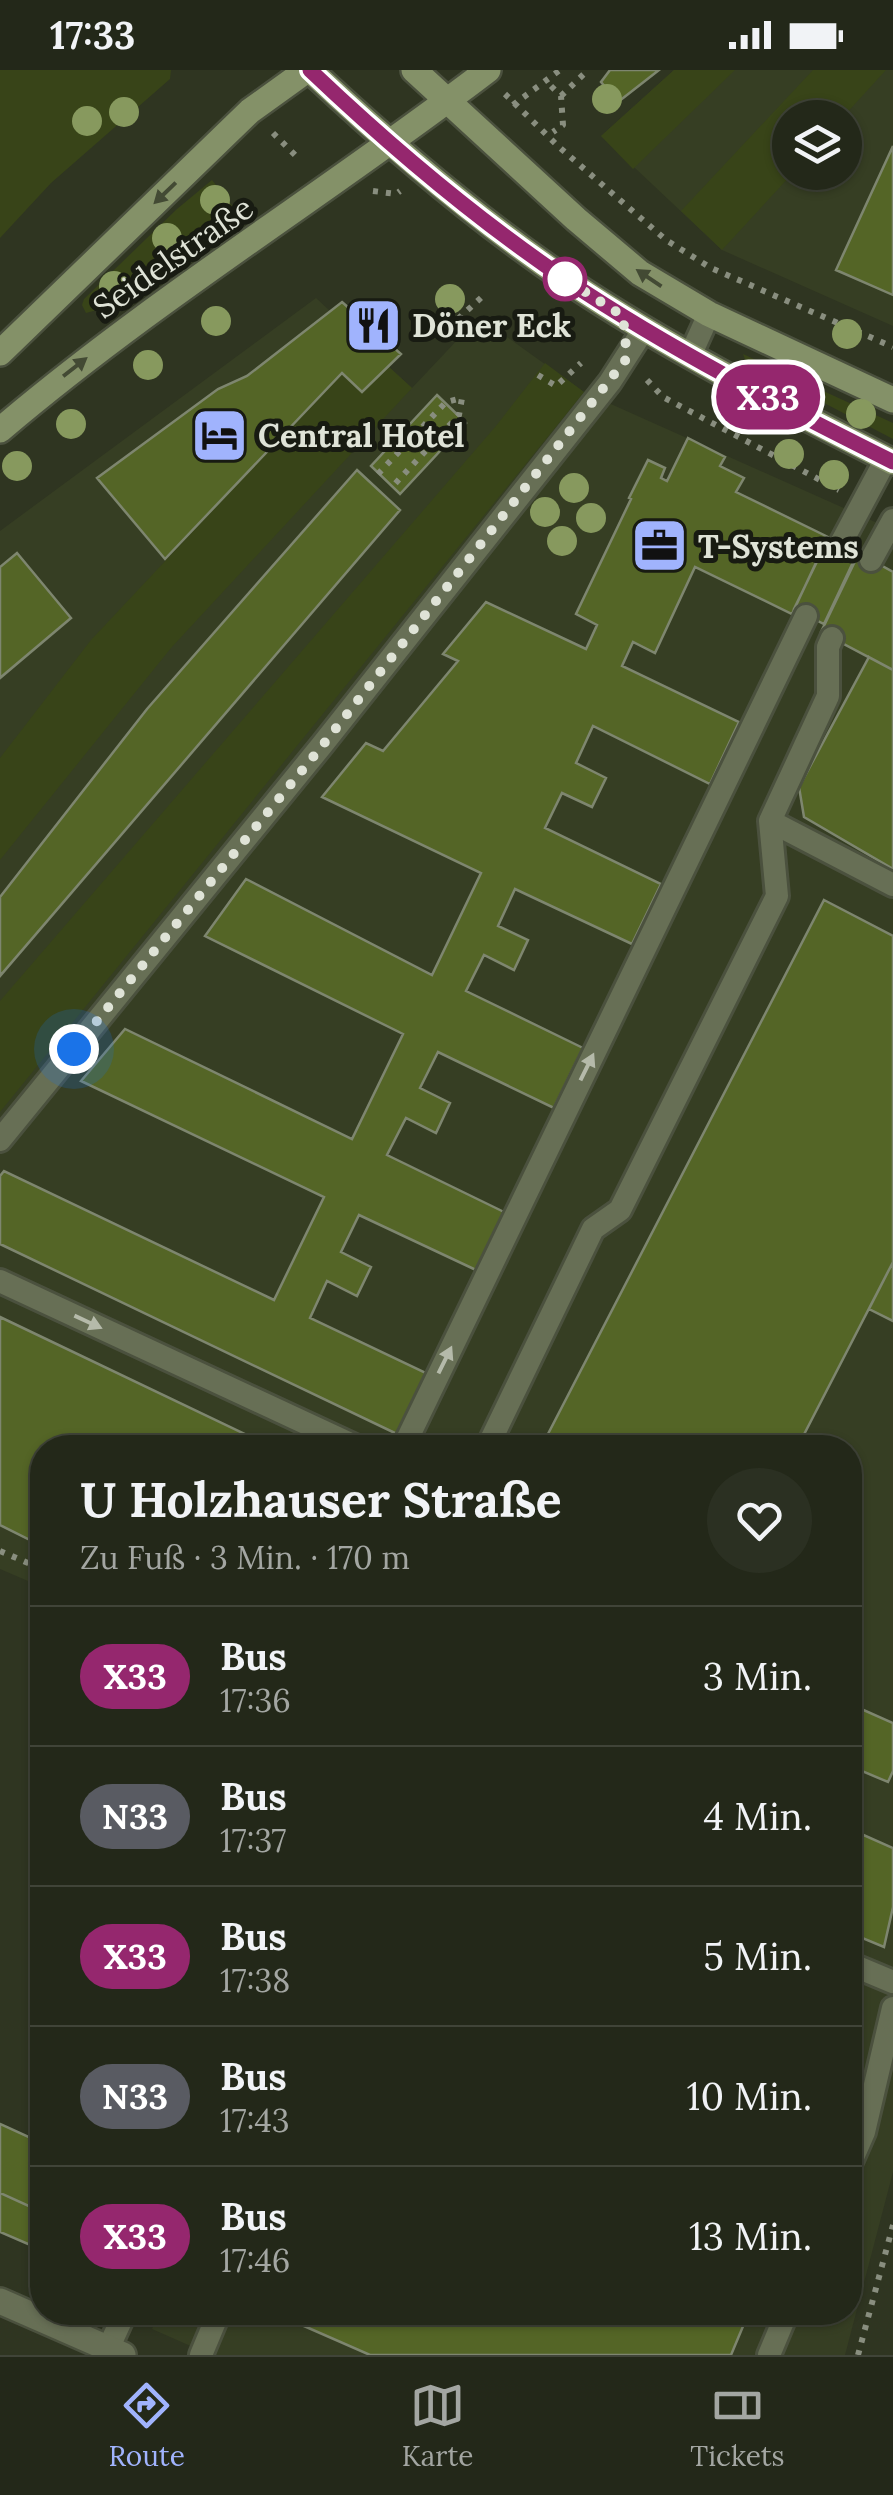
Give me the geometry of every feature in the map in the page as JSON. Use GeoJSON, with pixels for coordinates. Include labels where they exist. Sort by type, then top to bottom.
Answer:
{"type":"FeatureCollection","features":[{"type":"Feature","properties":{"kind":"main road"},"geometry":{"type":"LineString","coordinates":[[309,70],[389,145],[566,280],[690,356],[889,460]]}},
{"type":"Feature","properties":{"kind":"main road","name":"Seidelstraße"},"geometry":{"type":"LineString","coordinates":[[0,353],[250,111],[309,70]]}},
{"type":"Feature","properties":{"kind":"main road"},"geometry":{"type":"LineString","coordinates":[[414,70],[640,273],[709,314],[893,400]]}},
{"type":"Feature","properties":{"kind":"main road","name":"Seidelstraße"},"geometry":{"type":"LineString","coordinates":[[0,430],[76,366],[486,72]]}},
{"type":"Feature","properties":{"kind":"street"},"geometry":{"type":"LineString","coordinates":[[0,2302],[30,2315]]}},
{"type":"Feature","properties":{"kind":"street"},"geometry":{"type":"LineString","coordinates":[[53,2325],[116,2352]]}},
{"type":"Feature","properties":{"kind":"lane"},"geometry":{"type":"LineString","coordinates":[[690,356],[709,314]]}},
{"type":"Feature","properties":{"kind":"lane"},"geometry":{"type":"LineString","coordinates":[[0,1140],[322,746],[627,358],[644,329]]}},
{"type":"Feature","properties":{"kind":"lane"},"geometry":{"type":"LineString","coordinates":[[838,549],[889,460]]}},
{"type":"Feature","properties":{"kind":"lane"},"geometry":{"type":"LineString","coordinates":[[871,560],[893,520]]}},
{"type":"Feature","properties":{"kind":"lane"},"geometry":{"type":"LineString","coordinates":[[409,1435],[806,616]]}},
{"type":"Feature","properties":{"kind":"lane"},"geometry":{"type":"LineString","coordinates":[[493,1435],[593,1229],[620,1210],[777,896],[770,821],[828,696],[828,646],[832,638]]}},
{"type":"Feature","properties":{"kind":"lane"},"geometry":{"type":"LineString","coordinates":[[770,821],[893,885]]}},
{"type":"Feature","properties":{"kind":"lane"},"geometry":{"type":"LineString","coordinates":[[0,1281],[331,1435]]}},
{"type":"Feature","properties":{"kind":"lane"},"geometry":{"type":"LineString","coordinates":[[862,1969],[893,1982]]}},
{"type":"Feature","properties":{"kind":"lane"},"geometry":{"type":"LineString","coordinates":[[862,2137],[893,2008]]}},
{"type":"Feature","properties":{"kind":"lane"},"geometry":{"type":"LineString","coordinates":[[116,2352],[121,2325]]}},
{"type":"Feature","properties":{"kind":"lane"},"geometry":{"type":"LineString","coordinates":[[201,2355],[214,2325]]}},
{"type":"Feature","properties":{"kind":"lane"},"geometry":{"type":"LineString","coordinates":[[768,2355],[781,2325]]}},
{"type":"Feature","properties":{"kind":"path"},"geometry":{"type":"LineString","coordinates":[[561,96],[588,70]]}},
{"type":"Feature","properties":{"kind":"path"},"geometry":{"type":"LineString","coordinates":[[486,72],[559,147],[666,240],[711,268],[893,347]]}},
{"type":"Feature","properties":{"kind":"path"},"geometry":{"type":"LineString","coordinates":[[551,86],[561,96],[563,126],[552,132]]}},
{"type":"Feature","properties":{"kind":"path"},"geometry":{"type":"LineString","coordinates":[[272,132],[300,160]]}},
{"type":"Feature","properties":{"kind":"path"},"geometry":{"type":"LineString","coordinates":[[472,326],[460,317],[483,296]]}},
{"type":"Feature","properties":{"kind":"path"},"geometry":{"type":"LineString","coordinates":[[627,358],[663,397],[864,503]]}},
{"type":"Feature","properties":{"kind":"path"},"geometry":{"type":"LineString","coordinates":[[538,375],[556,386],[580,363]]}},
{"type":"Feature","properties":{"kind":"path"},"geometry":{"type":"LineString","coordinates":[[378,474],[446,402],[462,398],[459,415],[392,487]]}},
{"type":"Feature","properties":{"kind":"path"},"geometry":{"type":"LineString","coordinates":[[0,1551],[30,1564]]}},
{"type":"Feature","properties":{"kind":"path"},"geometry":{"type":"LineString","coordinates":[[858,2355],[893,2225]]}},
{"type":"Feature","properties":{"kind":"shaded area"},"geometry":{"type":"Polygon","coordinates":[[[0,70],[171,70],[170,79],[51,183],[0,238],[0,70]]]}},
{"type":"Feature","properties":{"kind":"shaded area"},"geometry":{"type":"Polygon","coordinates":[[[674,70],[893,70],[893,326],[722,250],[601,136],[674,70]]]}},
{"type":"Feature","properties":{"kind":"shaded area"},"geometry":{"type":"Polygon","coordinates":[[[674,70],[735,70],[633,169],[601,136],[674,70]]]}},
{"type":"Feature","properties":{"kind":"shaded area"},"geometry":{"type":"Polygon","coordinates":[[[813,70],[886,70],[859,100],[785,100],[813,70]]]}},
{"type":"Feature","properties":{"kind":"shaded area"},"geometry":{"type":"Polygon","coordinates":[[[772,114],[772,190],[777,190],[722,250],[681,211],[772,114]]]}},
{"type":"Feature","properties":{"kind":"shaded area"},"geometry":{"type":"Polygon","coordinates":[[[212,180],[237,212],[97,310],[86,313],[84,299],[212,180]]]}},
{"type":"Feature","properties":{"kind":"shaded area"},"geometry":{"type":"Polygon","coordinates":[[[316,298],[330,311],[342,302],[401,354],[388,366],[412,388],[479,317],[584,392],[893,530],[893,2172],[862,2290],[862,1435],[30,1435],[30,1582],[0,1569],[0,531],[316,298]]]}},
{"type":"Feature","properties":{"kind":"shaded area"},"geometry":{"type":"Polygon","coordinates":[[[743,354],[893,423],[893,439],[746,362],[743,354]]]}},
{"type":"Feature","properties":{"kind":"shaded area"},"geometry":{"type":"Polygon","coordinates":[[[545,363],[584,392],[0,1112],[0,1001],[496,426],[545,363]]]}},
{"type":"Feature","properties":{"kind":"shaded area"},"geometry":{"type":"Polygon","coordinates":[[[388,366],[412,388],[171,648],[0,860],[0,758],[91,640],[342,373],[362,392],[388,366]]]}},
{"type":"Feature","properties":{"kind":"shaded area"},"geometry":{"type":"Polygon","coordinates":[[[154,2325],[853,2325],[845,2355],[211,2355],[152,2329],[154,2325]]]}},
{"type":"Feature","properties":{"kind":"building"},"geometry":{"type":"Polygon","coordinates":[[[610,70],[659,70],[618,102],[601,82],[610,70]]]}},
{"type":"Feature","properties":{"kind":"building"},"geometry":{"type":"Polygon","coordinates":[[[893,146],[893,295],[836,270],[893,146]]]}},
{"type":"Feature","properties":{"kind":"building","name":"Central Hotel"},"geometry":{"type":"Polygon","coordinates":[[[342,302],[401,354],[362,392],[342,373],[165,559],[97,478],[218,389],[247,376],[342,302]]]}},
{"type":"Feature","properties":{"kind":"building"},"geometry":{"type":"Polygon","coordinates":[[[437,395],[466,423],[400,494],[371,466],[437,395]]]}},
{"type":"Feature","properties":{"kind":"building"},"geometry":{"type":"Polygon","coordinates":[[[688,438],[725,457],[720,466],[744,478],[736,492],[828,537],[792,614],[695,567],[655,653],[633,642],[622,666],[739,722],[710,784],[593,726],[576,763],[606,778],[592,807],[562,793],[545,828],[661,884],[632,944],[515,889],[498,926],[528,940],[514,970],[484,955],[466,991],[583,1048],[554,1108],[438,1052],[420,1088],[450,1103],[436,1133],[406,1118],[387,1155],[504,1212],[476,1270],[359,1215],[341,1252],[371,1267],[357,1296],[327,1281],[310,1318],[426,1373],[397,1434],[0,1244],[0,1176],[4,1171],[274,1300],[324,1197],[81,1081],[125,1029],[352,1139],[403,1034],[205,936],[246,879],[432,975],[481,873],[322,797],[366,743],[383,751],[458,661],[443,654],[486,602],[586,649],[597,625],[576,614],[629,498],[648,460],[665,468],[661,478],[667,481],[688,438]]]}},
{"type":"Feature","properties":{"kind":"building"},"geometry":{"type":"Polygon","coordinates":[[[357,470],[400,510],[0,976],[0,897],[147,709],[357,470]]]}},
{"type":"Feature","properties":{"kind":"building"},"geometry":{"type":"Polygon","coordinates":[[[826,543],[855,558],[824,624],[794,609],[826,543]]]}},
{"type":"Feature","properties":{"kind":"building"},"geometry":{"type":"Polygon","coordinates":[[[17,553],[71,618],[0,678],[0,567],[17,553]]]}},
{"type":"Feature","properties":{"kind":"building"},"geometry":{"type":"Polygon","coordinates":[[[859,553],[893,572],[893,670],[821,632],[859,553]]]}},
{"type":"Feature","properties":{"kind":"building"},"geometry":{"type":"Polygon","coordinates":[[[869,657],[893,670],[893,869],[804,817],[799,787],[869,657]]]}},
{"type":"Feature","properties":{"kind":"building"},"geometry":{"type":"Polygon","coordinates":[[[824,900],[893,936],[893,1262],[804,1435],[548,1434],[824,900]]]}},
{"type":"Feature","properties":{"kind":"building"},"geometry":{"type":"Polygon","coordinates":[[[893,1262],[893,1321],[869,1309],[893,1262]]]}},
{"type":"Feature","properties":{"kind":"building"},"geometry":{"type":"Polygon","coordinates":[[[0,1317],[247,1435],[30,1435],[30,1540],[0,1525],[0,1317]]]}},
{"type":"Feature","properties":{"kind":"building"},"geometry":{"type":"Polygon","coordinates":[[[862,1709],[893,1723],[893,1771],[888,1782],[862,1771],[862,1709]]]}},
{"type":"Feature","properties":{"kind":"building"},"geometry":{"type":"Polygon","coordinates":[[[862,1834],[893,1848],[893,1907],[884,1947],[862,1938],[862,1834]]]}},
{"type":"Feature","properties":{"kind":"building"},"geometry":{"type":"Polygon","coordinates":[[[0,2124],[30,2138],[30,2207],[0,2193],[0,2124]]]}},
{"type":"Feature","properties":{"kind":"building"},"geometry":{"type":"Polygon","coordinates":[[[0,2193],[30,2207],[30,2245],[0,2232],[0,2193]]]}},
{"type":"Feature","properties":{"kind":"building"},"geometry":{"type":"Polygon","coordinates":[[[302,2325],[744,2325],[731,2355],[370,2355],[302,2325]]]}},
{"type":"Feature","properties":{"kind":"bus line","name":"X33"},"geometry":{"type":"LineString","coordinates":[[310,70],[389,145],[566,280],[690,356],[893,462]]}},
{"type":"Feature","properties":{"kind":"place","name":"Döner Eck"},"geometry":{"type":"Point","coordinates":[373,325]}},
{"type":"Feature","properties":{"kind":"place","name":"Central Hotel"},"geometry":{"type":"Point","coordinates":[219,435]}},
{"type":"Feature","properties":{"kind":"place","name":"T-Systems"},"geometry":{"type":"Point","coordinates":[659,546]}},
{"type":"Feature","properties":{"kind":"route"},"geometry":{"type":"LineString","coordinates":[[74,1049],[322,746],[627,358],[623,316],[565,279]]}}]}
